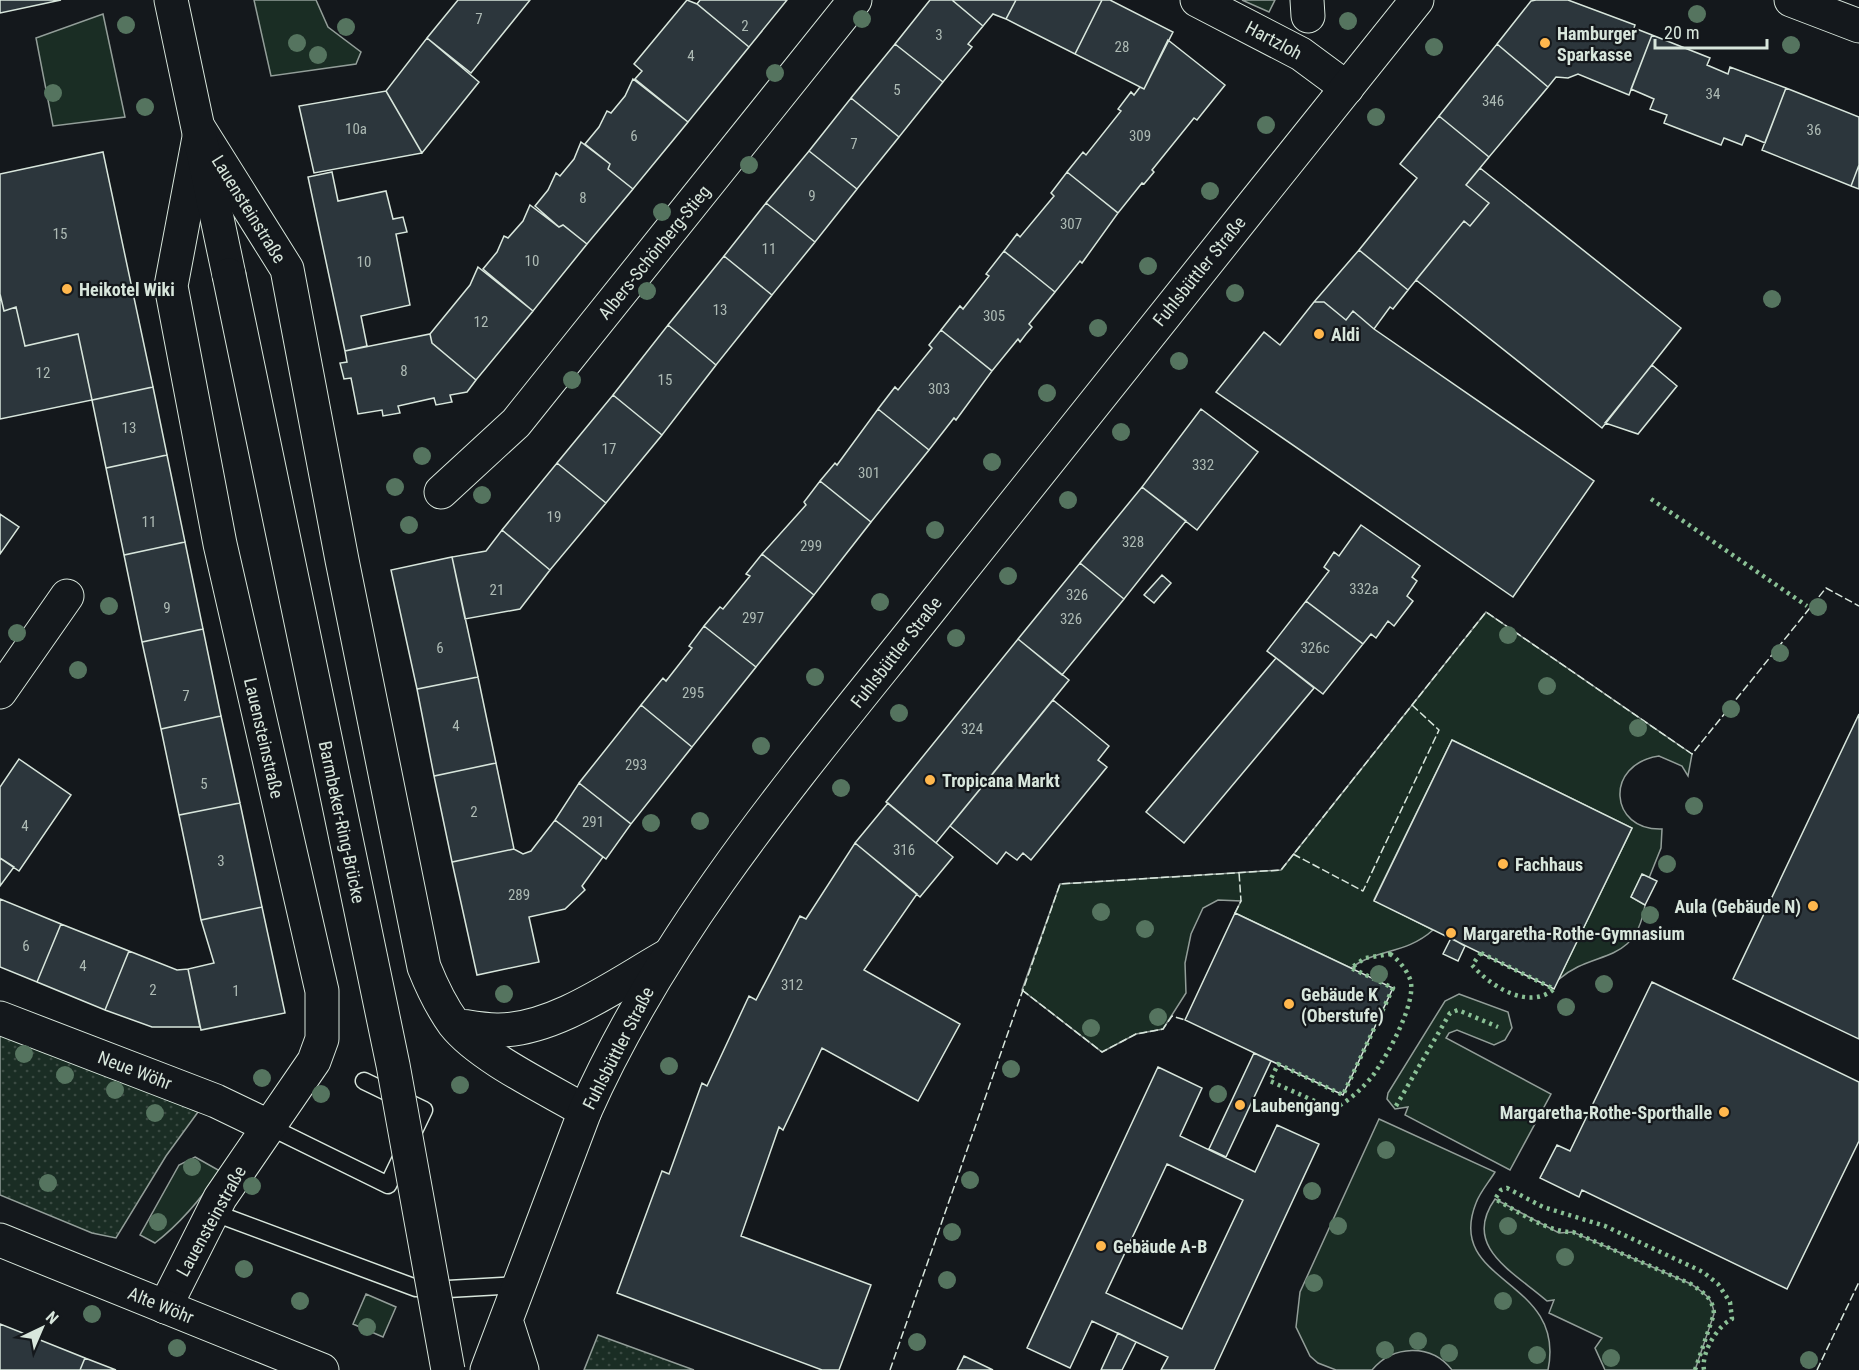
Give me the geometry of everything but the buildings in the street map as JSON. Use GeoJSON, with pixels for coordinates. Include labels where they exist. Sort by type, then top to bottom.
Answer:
{"type":"FeatureCollection","features":[{"type":"Feature","properties":{"kind":"street","name":"Lauensteinstraße"},"geometry":{"type":"LineString","coordinates":[[171,0],[229,275]]}},
{"type":"Feature","properties":{"kind":"street","name":"Albers-Schönberg-Stieg"},"geometry":{"type":"LineString","coordinates":[[441,492],[516,423],[855,0]]}},
{"type":"Feature","properties":{"kind":"street","name":"Hartzloh"},"geometry":{"type":"LineString","coordinates":[[1197,0],[1301,54],[1347,88]]}},
{"type":"Feature","properties":{"kind":"street","name":"Fuhlsbüttler Straße"},"geometry":{"type":"LineString","coordinates":[[487,1370],[585,1111],[602,1072],[667,956],[708,894],[827,739],[1416,0]]}},
{"type":"Feature","properties":{"kind":"street"},"geometry":{"type":"LineString","coordinates":[[1791,0],[1859,26]]}},
{"type":"Feature","properties":{"kind":"street","name":"Lauensteinstraße"},"geometry":{"type":"LineString","coordinates":[[200,130],[287,269],[344,572],[424,966],[436,997],[455,1025],[478,1045],[585,1111]]}},
{"type":"Feature","properties":{"kind":"street","name":"Lauensteinstraße"},"geometry":{"type":"LineString","coordinates":[[165,1307],[212,1212],[314,1061],[322,1039],[322,991],[220,544],[171,286],[200,130]]}},
{"type":"Feature","properties":{"kind":"street","name":"Barmbeker-Ring-Brücke"},"geometry":{"type":"LineString","coordinates":[[229,275],[393,1065],[448,1370]]}},
{"type":"Feature","properties":{"kind":"street"},"geometry":{"type":"LineString","coordinates":[[0,692],[67,596]]}},
{"type":"Feature","properties":{"kind":"street"},"geometry":{"type":"LineString","coordinates":[[455,1025],[498,1030],[538,1023],[570,1010],[667,956]]}},
{"type":"Feature","properties":{"kind":"street","name":"Neue Wöhr"},"geometry":{"type":"LineString","coordinates":[[0,1018],[216,1101],[268,1126]]}},
{"type":"Feature","properties":{"kind":"street","name":"Alte Wöhr"},"geometry":{"type":"LineString","coordinates":[[0,1240],[322,1370]]}},
{"type":"Feature","properties":{"kind":"street"},"geometry":{"type":"LineString","coordinates":[[506,1320],[522,1370]]}},
{"type":"Feature","properties":{"kind":"lane"},"geometry":{"type":"LineString","coordinates":[[268,1126],[388,1185],[424,1110],[364,1081]]}},
{"type":"Feature","properties":{"kind":"lane"},"geometry":{"type":"LineString","coordinates":[[212,1212],[416,1288],[448,1289],[519,1285]]}},
{"type":"Feature","properties":{"kind":"green space"},"geometry":{"type":"Polygon","coordinates":[[[254,0],[316,0],[328,27],[361,52],[356,64],[271,76],[254,0]]]}},
{"type":"Feature","properties":{"kind":"green space"},"geometry":{"type":"Polygon","coordinates":[[[1242,0],[1275,0],[1269,12],[1242,0]]]}},
{"type":"Feature","properties":{"kind":"green space"},"geometry":{"type":"Polygon","coordinates":[[[103,14],[125,117],[53,126],[36,38],[103,14]]]}},
{"type":"Feature","properties":{"kind":"green space"},"geometry":{"type":"Polygon","coordinates":[[[1486,612],[1692,754],[1688,776],[1682,766],[1659,756],[1641,762],[1629,771],[1622,783],[1620,796],[1623,809],[1631,820],[1644,827],[1662,829],[1661,848],[1649,878],[1642,875],[1631,897],[1645,905],[1640,925],[1623,948],[1585,963],[1558,980],[1632,828],[1452,740],[1374,900],[1433,930],[1423,938],[1402,948],[1371,957],[1351,968],[1235,913],[1241,901],[1218,900],[1203,908],[1191,934],[1185,963],[1186,993],[1163,1029],[1136,1034],[1102,1052],[1022,990],[1060,884],[1281,870],[1486,612]]]}},
{"type":"Feature","properties":{"kind":"green space"},"geometry":{"type":"Polygon","coordinates":[[[1459,994],[1508,1012],[1512,1028],[1505,1040],[1494,1045],[1457,1030],[1449,1033],[1446,1038],[1551,1094],[1510,1170],[1405,1115],[1408,1107],[1395,1109],[1387,1099],[1388,1093],[1445,1001],[1459,994]]]}},
{"type":"Feature","properties":{"kind":"green space"},"geometry":{"type":"Polygon","coordinates":[[[0,1029],[198,1112],[166,1156],[116,1238],[92,1233],[0,1195],[0,1029]]]}},
{"type":"Feature","properties":{"kind":"green space"},"geometry":{"type":"Polygon","coordinates":[[[1379,1119],[1495,1172],[1476,1203],[1471,1230],[1476,1250],[1540,1316],[1549,1340],[1548,1370],[1452,1370],[1434,1355],[1412,1350],[1390,1356],[1372,1370],[1336,1370],[1318,1363],[1310,1356],[1296,1327],[1300,1292],[1379,1119]]]}},
{"type":"Feature","properties":{"kind":"green space"},"geometry":{"type":"Polygon","coordinates":[[[195,1157],[220,1171],[190,1210],[155,1243],[140,1235],[179,1165],[195,1157]]]}},
{"type":"Feature","properties":{"kind":"green space"},"geometry":{"type":"Polygon","coordinates":[[[1495,1199],[1559,1233],[1573,1232],[1691,1284],[1704,1293],[1712,1304],[1714,1314],[1695,1370],[1605,1370],[1595,1348],[1602,1338],[1549,1313],[1554,1300],[1547,1301],[1520,1280],[1496,1257],[1488,1245],[1484,1231],[1486,1216],[1495,1199]]]}},
{"type":"Feature","properties":{"kind":"green space"},"geometry":{"type":"Polygon","coordinates":[[[366,1294],[396,1307],[383,1337],[353,1324],[366,1294]]]}},
{"type":"Feature","properties":{"kind":"green space"},"geometry":{"type":"Polygon","coordinates":[[[598,1335],[694,1370],[584,1370],[598,1335]]]}},
{"type":"Feature","properties":{"kind":"hedge"},"geometry":{"type":"LineString","coordinates":[[1651,499],[1807,606]]}},
{"type":"Feature","properties":{"kind":"hedge"},"geometry":{"type":"LineString","coordinates":[[1481,953],[1554,989],[1544,995],[1522,997],[1499,988],[1472,965],[1481,953]]}},
{"type":"Feature","properties":{"kind":"hedge"},"geometry":{"type":"LineString","coordinates":[[1390,954],[1402,965],[1410,979],[1410,1001],[1393,1042],[1380,1066],[1366,1084],[1351,1098],[1335,1108],[1270,1081],[1278,1064],[1343,1095],[1393,988],[1351,968],[1365,958],[1390,954]]}},
{"type":"Feature","properties":{"kind":"hedge"},"geometry":{"type":"LineString","coordinates":[[1396,1106],[1450,1013],[1458,1010],[1498,1027]]}},
{"type":"Feature","properties":{"kind":"hedge"},"geometry":{"type":"LineString","coordinates":[[1695,1370],[1714,1314],[1712,1304],[1704,1293],[1691,1284],[1573,1232],[1554,1229],[1533,1220],[1495,1199],[1501,1190],[1507,1188],[1543,1207],[1605,1226],[1703,1272],[1718,1284],[1730,1302],[1732,1319],[1711,1341],[1705,1356],[1704,1370]]}},
{"type":"Feature","properties":{"kind":"fence"},"geometry":{"type":"LineString","coordinates":[[890,1370],[1060,884],[1281,870],[1486,612],[1692,754],[1826,588],[1859,606]]}},
{"type":"Feature","properties":{"kind":"fence"},"geometry":{"type":"LineString","coordinates":[[1293,854],[1363,891],[1439,730],[1412,705]]}},
{"type":"Feature","properties":{"kind":"fence"},"geometry":{"type":"LineString","coordinates":[[1235,913],[1241,901],[1239,872]]}},
{"type":"Feature","properties":{"kind":"fence"},"geometry":{"type":"LineString","coordinates":[[1022,990],[1102,1052],[1136,1034],[1163,1029],[1172,1016],[1185,1020]]}},
{"type":"Feature","properties":{"kind":"fence"},"geometry":{"type":"LineString","coordinates":[[1817,1370],[1859,1282]]}},
{"type":"Feature","properties":{"kind":"place","name":"Hamburger Sparkasse"},"geometry":{"type":"Point","coordinates":[1545,43]}},
{"type":"Feature","properties":{"kind":"place","name":"Heikotel Wiki"},"geometry":{"type":"Point","coordinates":[67,289]}},
{"type":"Feature","properties":{"kind":"place","name":"Aldi"},"geometry":{"type":"Point","coordinates":[1319,334]}},
{"type":"Feature","properties":{"kind":"place","name":"Tropicana Markt"},"geometry":{"type":"Point","coordinates":[930,780]}},
{"type":"Feature","properties":{"kind":"place","name":"Fachhaus"},"geometry":{"type":"Point","coordinates":[1503,864]}},
{"type":"Feature","properties":{"kind":"place","name":"Aula (Gebäude N)"},"geometry":{"type":"Point","coordinates":[1813,906]}},
{"type":"Feature","properties":{"kind":"place","name":"Margaretha-Rothe-Gymnasium"},"geometry":{"type":"Point","coordinates":[1451,933]}},
{"type":"Feature","properties":{"kind":"place","name":"Gebäude K (Oberstufe)"},"geometry":{"type":"Point","coordinates":[1289,1004]}},
{"type":"Feature","properties":{"kind":"place","name":"Laubengang"},"geometry":{"type":"Point","coordinates":[1240,1105]}},
{"type":"Feature","properties":{"kind":"place","name":"Margaretha-Rothe-Sporthalle"},"geometry":{"type":"Point","coordinates":[1724,1112]}},
{"type":"Feature","properties":{"kind":"place","name":"Gebäude A-B"},"geometry":{"type":"Point","coordinates":[1101,1246]}}]}
